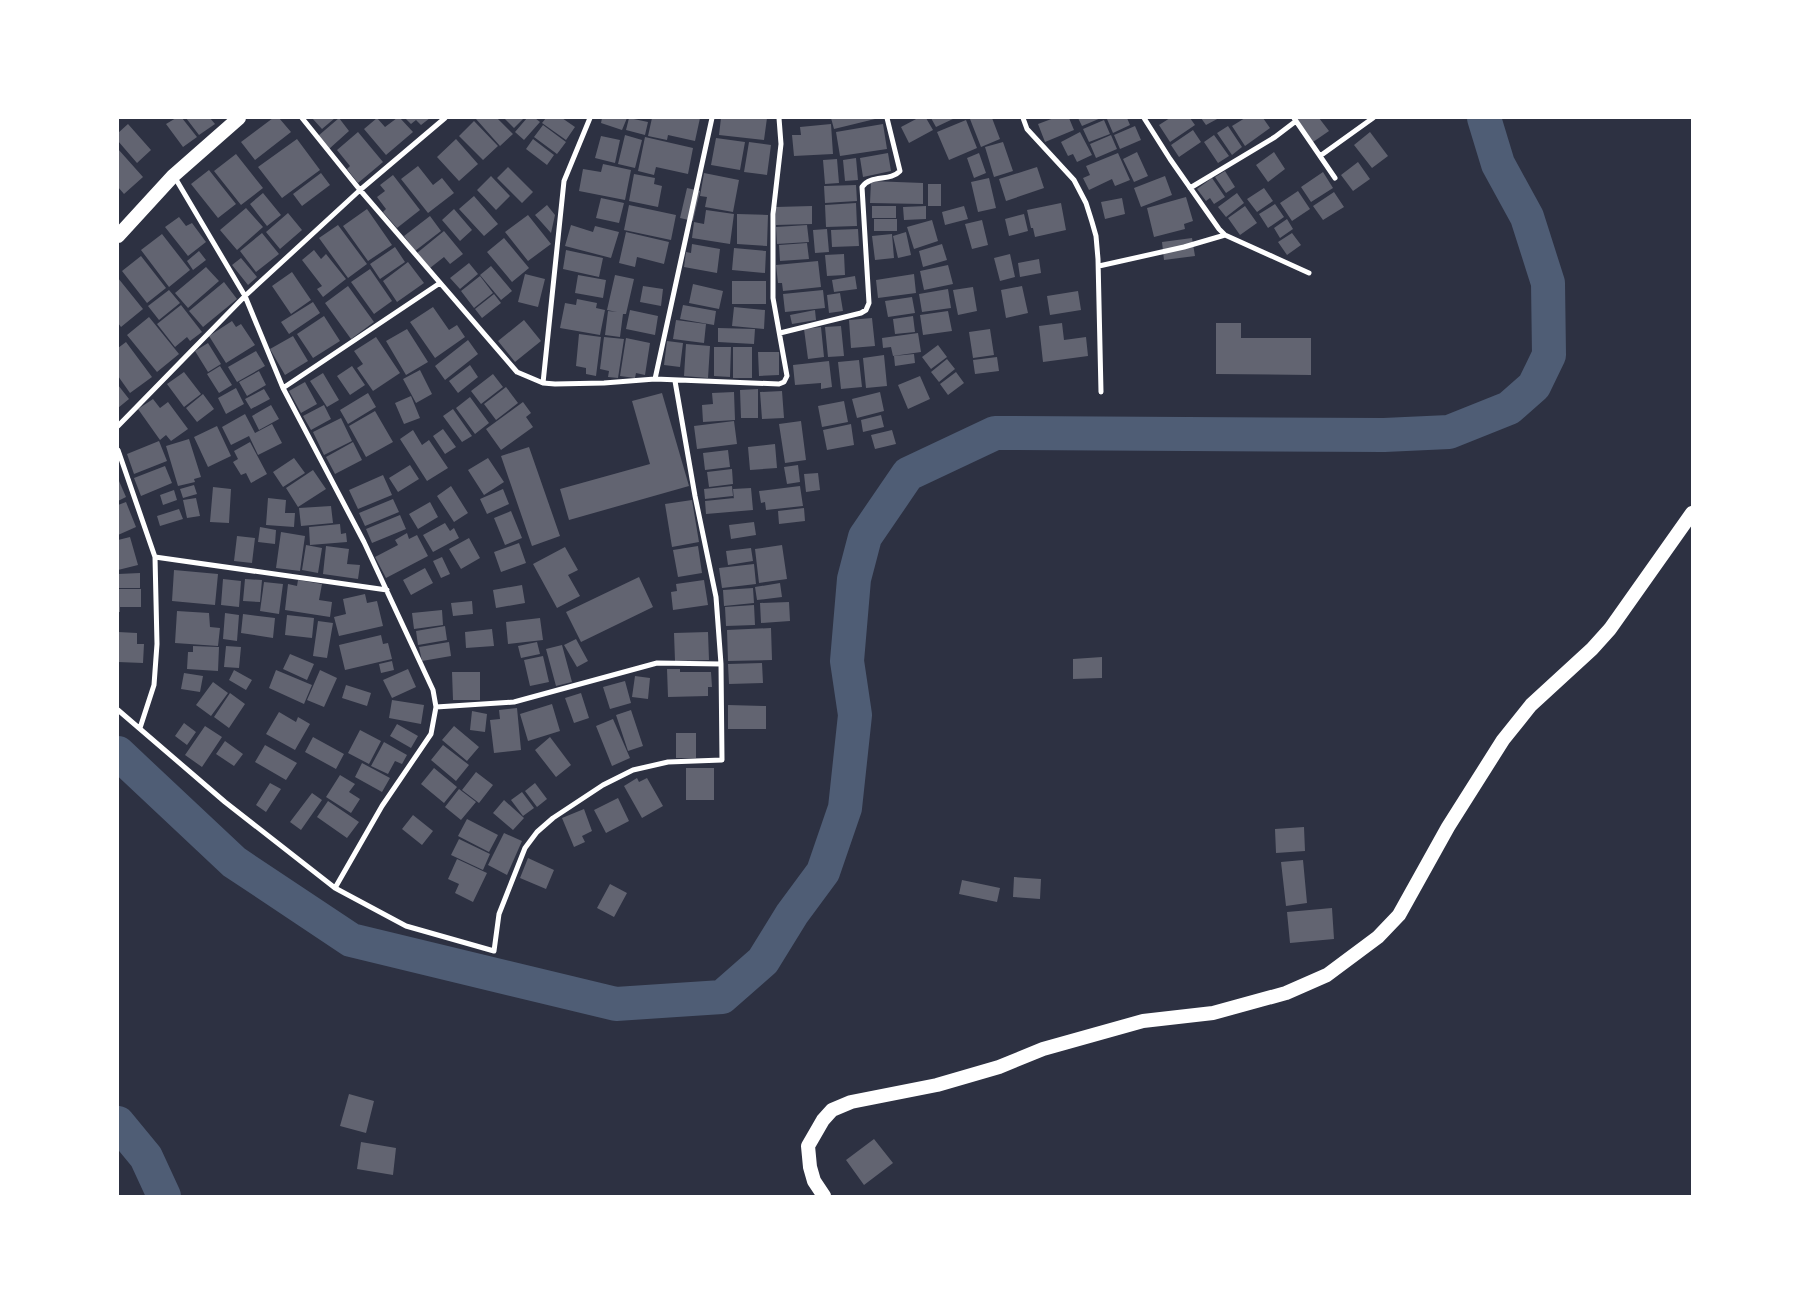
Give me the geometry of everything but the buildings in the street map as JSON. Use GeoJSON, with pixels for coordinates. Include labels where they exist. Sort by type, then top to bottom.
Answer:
{"type":"FeatureCollection","features":[{"type":"Feature","properties":{"kind":"highway"},"geometry":{"type":"LineString","coordinates":[[118,236],[174,176],[240,118]]}},
{"type":"Feature","properties":{"kind":"highway"},"geometry":{"type":"LineString","coordinates":[[824,1196],[814,1182],[808,1146],[823,1120],[832,1110],[851,1102],[937,1085],[999,1067],[1043,1049],[1143,1021],[1213,1013],[1286,992],[1328,976],[1378,937],[1399,915],[1448,827],[1504,740],[1531,704],[1592,649],[1610,629],[1692,513]]}},
{"type":"Feature","properties":{"kind":"street"},"geometry":{"type":"LineString","coordinates":[[302,118],[360,190],[516,372],[543,383],[555,384],[655,379],[779,384],[784,382],[787,376],[773,298],[772,214],[781,144],[779,118]]}},
{"type":"Feature","properties":{"kind":"street"},"geometry":{"type":"LineString","coordinates":[[118,426],[245,296],[360,190],[445,118]]}},
{"type":"Feature","properties":{"kind":"street"},"geometry":{"type":"LineString","coordinates":[[543,383],[564,181],[590,118]]}},
{"type":"Feature","properties":{"kind":"street"},"geometry":{"type":"LineString","coordinates":[[655,379],[712,118]]}},
{"type":"Feature","properties":{"kind":"street"},"geometry":{"type":"LineString","coordinates":[[780,333],[861,313],[866,310],[868,303],[862,187],[869,180],[897,175],[900,171],[887,118]]}},
{"type":"Feature","properties":{"kind":"street"},"geometry":{"type":"LineString","coordinates":[[1023,118],[1027,129],[1074,180],[1086,203],[1096,236],[1099,266],[1101,392]]}},
{"type":"Feature","properties":{"kind":"street"},"geometry":{"type":"LineString","coordinates":[[1144,118],[1190,188],[1225,235],[1309,272]]}},
{"type":"Feature","properties":{"kind":"street"},"geometry":{"type":"LineString","coordinates":[[1320,156],[1373,118]]}},
{"type":"Feature","properties":{"kind":"street"},"geometry":{"type":"LineString","coordinates":[[1190,188],[1275,137],[1295,119],[1335,178]]}},
{"type":"Feature","properties":{"kind":"street"},"geometry":{"type":"LineString","coordinates":[[174,176],[245,296],[283,388],[364,542],[387,590],[432,690],[436,707],[431,734],[382,806],[335,888]]}},
{"type":"Feature","properties":{"kind":"street"},"geometry":{"type":"LineString","coordinates":[[1099,266],[1184,247],[1225,235]]}},
{"type":"Feature","properties":{"kind":"street"},"geometry":{"type":"LineString","coordinates":[[283,388],[440,283]]}},
{"type":"Feature","properties":{"kind":"street"},"geometry":{"type":"LineString","coordinates":[[118,710],[225,802],[335,888],[406,926],[494,951],[499,914],[525,848],[537,832],[553,818],[603,785],[633,770],[668,762],[722,760],[721,664],[716,596],[695,496],[675,381]]}},
{"type":"Feature","properties":{"kind":"street"},"geometry":{"type":"LineString","coordinates":[[118,450],[155,557],[157,644],[155,677],[154,686],[140,728]]}},
{"type":"Feature","properties":{"kind":"street"},"geometry":{"type":"LineString","coordinates":[[155,557],[387,590]]}},
{"type":"Feature","properties":{"kind":"street"},"geometry":{"type":"LineString","coordinates":[[436,707],[514,702],[657,663],[721,664]]}},
{"type":"Feature","properties":{"kind":"waterway"},"geometry":{"type":"LineString","coordinates":[[118,753],[234,862],[351,940],[616,1004],[722,997],[763,961],[792,914],[823,872],[845,808],[855,715],[847,661],[854,579],[865,537],[908,474],[995,433],[1384,435],[1449,432],[1509,408],[1534,386],[1549,355],[1548,283],[1527,217],[1498,164],[1484,118]]}},
{"type":"Feature","properties":{"kind":"waterway"},"geometry":{"type":"LineString","coordinates":[[118,1123],[146,1157],[164,1196]]}}]}
